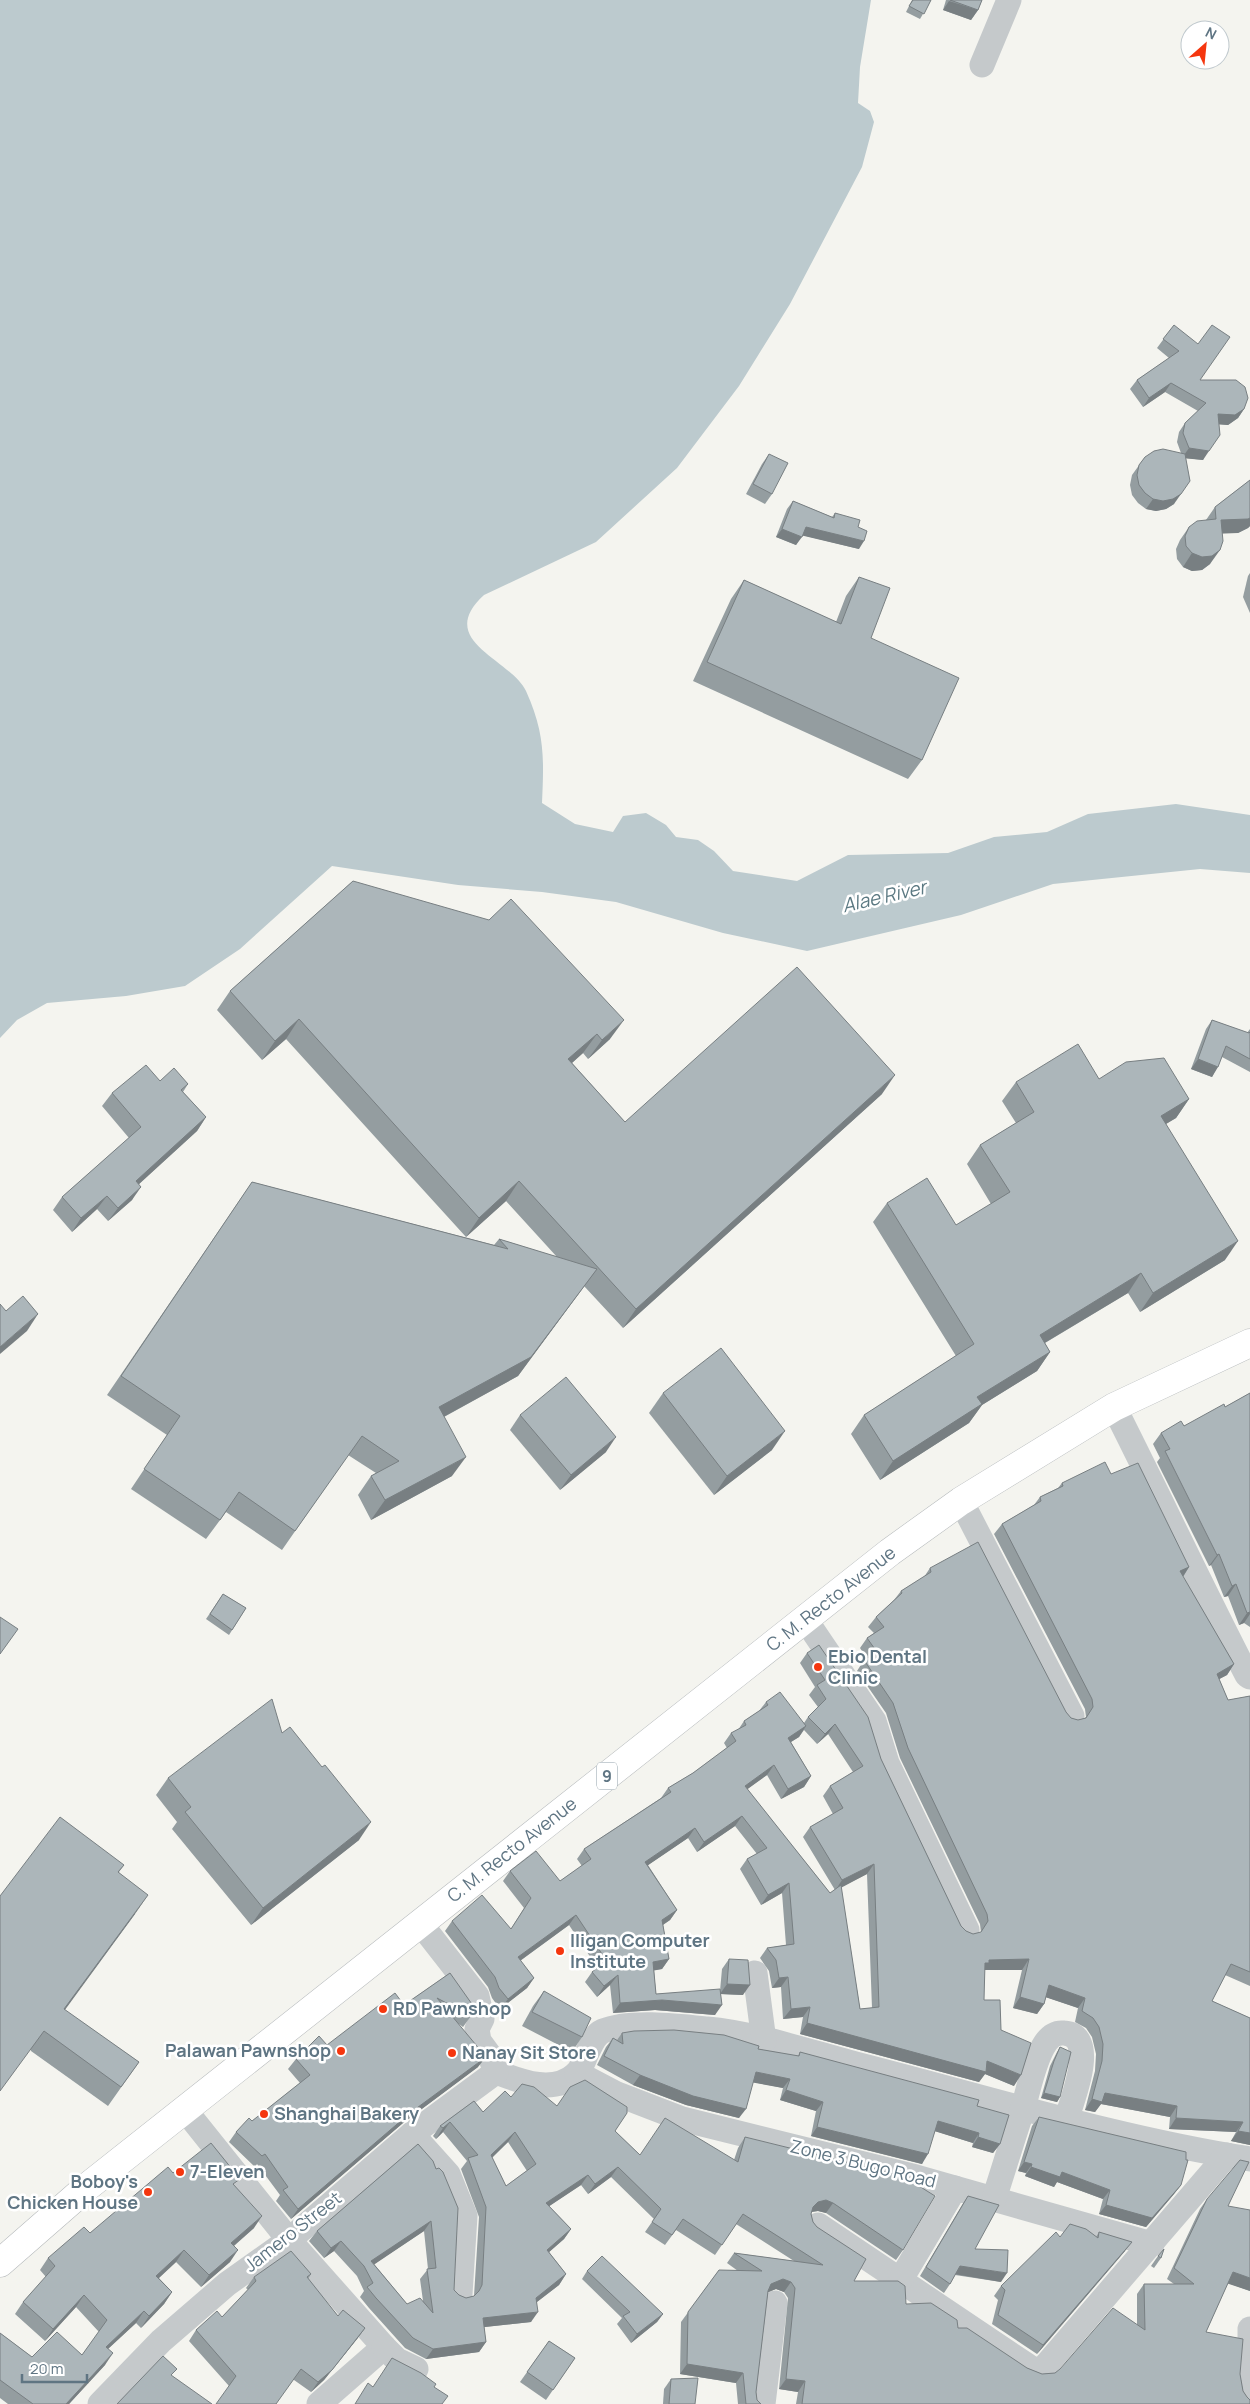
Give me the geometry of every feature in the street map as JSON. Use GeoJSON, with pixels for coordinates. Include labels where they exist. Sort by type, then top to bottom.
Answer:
{"type":"FeatureCollection","features":[{"type":"Feature","properties":{"kind":"highway","name":"C. M. Recto Avenue"},"geometry":{"type":"LineString","coordinates":[[0,2263],[87,2187],[890,1552],[961,1501],[1114,1407],[1250,1343]]}},
{"type":"Feature","properties":{"kind":"street"},"geometry":{"type":"LineString","coordinates":[[982,64],[1009,0]]}},
{"type":"Feature","properties":{"kind":"street"},"geometry":{"type":"LineString","coordinates":[[1114,1407],[1182,1543],[1212,1608],[1250,1677]]}},
{"type":"Feature","properties":{"kind":"street"},"geometry":{"type":"LineString","coordinates":[[961,1501],[1072,1716]]}},
{"type":"Feature","properties":{"kind":"street"},"geometry":{"type":"LineString","coordinates":[[805,1619],[874,1721],[887,1764],[967,1930]]}},
{"type":"Feature","properties":{"kind":"street"},"geometry":{"type":"LineString","coordinates":[[420,1923],[477,1996],[482,2019],[477,2029],[479,2041],[490,2056],[496,2072],[534,2084],[550,2085],[563,2082],[577,2074],[592,2042],[598,2034],[605,2030],[634,2026],[708,2029],[764,2041],[1066,2120],[1239,2157]]}},
{"type":"Feature","properties":{"kind":"street"},"geometry":{"type":"LineString","coordinates":[[755,1973],[764,2041]]}},
{"type":"Feature","properties":{"kind":"street"},"geometry":{"type":"LineString","coordinates":[[994,2199],[1043,2047],[1056,2033],[1070,2034],[1078,2039],[1082,2050],[1082,2061],[1066,2120]]}},
{"type":"Feature","properties":{"kind":"street","name":"Jamero Street"},"geometry":{"type":"LineString","coordinates":[[100,2404],[168,2334],[238,2276],[289,2240],[412,2134],[496,2072]]}},
{"type":"Feature","properties":{"kind":"street","name":"Zone 3 Bugo Road"},"geometry":{"type":"LineString","coordinates":[[577,2074],[617,2094],[682,2119],[955,2188],[1152,2244]]}},
{"type":"Feature","properties":{"kind":"street"},"geometry":{"type":"LineString","coordinates":[[185,2110],[289,2240],[384,2347],[398,2360],[416,2369]]}},
{"type":"Feature","properties":{"kind":"street"},"geometry":{"type":"LineString","coordinates":[[412,2134],[448,2174],[465,2216],[460,2294]]}},
{"type":"Feature","properties":{"kind":"street"},"geometry":{"type":"LineString","coordinates":[[818,2225],[1028,2366],[1035,2370],[1042,2370],[1152,2244],[1239,2157]]}},
{"type":"Feature","properties":{"kind":"street"},"geometry":{"type":"LineString","coordinates":[[900,2279],[955,2188]]}},
{"type":"Feature","properties":{"kind":"street"},"geometry":{"type":"LineString","coordinates":[[763,2404],[775,2303]]}},
{"type":"Feature","properties":{"kind":"street"},"geometry":{"type":"LineString","coordinates":[[1250,2329],[1250,2367],[1247,2386],[1250,2398]]}},
{"type":"Feature","properties":{"kind":"street"},"geometry":{"type":"LineString","coordinates":[[319,2404],[384,2347]]}},
{"type":"Feature","properties":{"kind":"water","name":"Alae River"},"geometry":{"type":"Polygon","coordinates":[[[0,0],[871,0],[860,67],[858,103],[870,111],[874,122],[862,167],[790,304],[739,386],[677,468],[596,542],[484,595],[471,611],[467,625],[471,637],[480,648],[518,679],[526,691],[532,706],[542,746],[542,803],[575,824],[613,832],[623,816],[646,813],[666,825],[676,837],[698,840],[714,851],[733,871],[797,881],[848,855],[948,853],[994,837],[1047,832],[1088,814],[1176,804],[1250,815],[1250,873],[1200,869],[1053,884],[961,915],[807,951],[723,933],[616,902],[542,892],[458,885],[332,866],[240,949],[185,986],[126,996],[47,1003],[17,1020],[0,1038],[0,0]]]}},
{"type":"Feature","properties":{"kind":"building"},"geometry":{"type":"Polygon","coordinates":[[[913,0],[931,0],[924,14],[909,6],[913,0]]]}},
{"type":"Feature","properties":{"kind":"building"},"geometry":{"type":"Polygon","coordinates":[[[950,0],[982,0],[978,10],[950,0]]]}},
{"type":"Feature","properties":{"kind":"building"},"geometry":{"type":"Polygon","coordinates":[[[1174,325],[1198,344],[1212,325],[1230,337],[1200,380],[1236,380],[1245,387],[1248,398],[1244,409],[1235,415],[1218,414],[1220,435],[1209,451],[1189,448],[1183,433],[1185,423],[1206,403],[1171,383],[1149,398],[1137,380],[1179,351],[1163,339],[1174,325]]]}},
{"type":"Feature","properties":{"kind":"building"},"geometry":{"type":"Polygon","coordinates":[[[1163,449],[1185,454],[1190,481],[1181,494],[1173,499],[1163,501],[1153,499],[1145,493],[1139,485],[1137,475],[1139,465],[1145,457],[1154,451],[1163,449]]]}},
{"type":"Feature","properties":{"kind":"building"},"geometry":{"type":"Polygon","coordinates":[[[769,454],[788,463],[772,494],[753,484],[769,454]]]}},
{"type":"Feature","properties":{"kind":"building"},"geometry":{"type":"Polygon","coordinates":[[[1250,480],[1250,518],[1221,520],[1223,541],[1220,550],[1212,556],[1202,557],[1192,553],[1186,546],[1185,536],[1189,527],[1197,521],[1216,519],[1215,507],[1250,480]]]}},
{"type":"Feature","properties":{"kind":"building"},"geometry":{"type":"Polygon","coordinates":[[[793,501],[834,518],[835,513],[860,520],[858,527],[867,531],[864,541],[806,527],[802,537],[782,529],[793,501]]]}},
{"type":"Feature","properties":{"kind":"building"},"geometry":{"type":"Polygon","coordinates":[[[859,577],[890,588],[871,638],[959,678],[922,760],[707,662],[744,580],[841,624],[859,577]]]}},
{"type":"Feature","properties":{"kind":"building"},"geometry":{"type":"Polygon","coordinates":[[[353,881],[489,920],[511,899],[624,1020],[602,1040],[597,1034],[568,1059],[625,1122],[797,967],[895,1075],[636,1309],[519,1181],[479,1218],[299,1019],[275,1041],[230,991],[353,881]]]}},
{"type":"Feature","properties":{"kind":"building"},"geometry":{"type":"Polygon","coordinates":[[[1212,1020],[1250,1032],[1250,1059],[1226,1046],[1218,1067],[1198,1059],[1212,1020]]]}},
{"type":"Feature","properties":{"kind":"building"},"geometry":{"type":"Polygon","coordinates":[[[1078,1044],[1099,1079],[1126,1062],[1164,1058],[1189,1099],[1161,1116],[1238,1241],[1153,1293],[1141,1273],[1040,1335],[1050,1352],[977,1397],[982,1404],[893,1461],[864,1415],[974,1344],[887,1203],[927,1178],[956,1225],[1010,1192],[980,1145],[1034,1112],[1016,1082],[1078,1044]]]}},
{"type":"Feature","properties":{"kind":"building"},"geometry":{"type":"Polygon","coordinates":[[[146,1065],[160,1081],[174,1068],[188,1084],[181,1090],[206,1117],[136,1181],[141,1187],[118,1208],[107,1196],[81,1218],[62,1197],[141,1127],[112,1093],[146,1065]]]}},
{"type":"Feature","properties":{"kind":"building"},"geometry":{"type":"Polygon","coordinates":[[[252,1182],[508,1249],[499,1239],[597,1269],[531,1357],[439,1407],[466,1457],[385,1500],[371,1476],[399,1461],[362,1436],[295,1531],[239,1492],[220,1520],[144,1469],[180,1416],[121,1376],[252,1182]]]}},
{"type":"Feature","properties":{"kind":"building"},"geometry":{"type":"Polygon","coordinates":[[[23,1296],[38,1314],[0,1347],[0,1304],[6,1311],[23,1296]]]}},
{"type":"Feature","properties":{"kind":"building"},"geometry":{"type":"Polygon","coordinates":[[[721,1348],[785,1431],[727,1476],[663,1393],[721,1348]]]}},
{"type":"Feature","properties":{"kind":"building"},"geometry":{"type":"Polygon","coordinates":[[[566,1377],[616,1437],[571,1475],[520,1415],[566,1377]]]}},
{"type":"Feature","properties":{"kind":"building"},"geometry":{"type":"Polygon","coordinates":[[[1250,1393],[1250,1612],[1247,1613],[1236,1584],[1232,1586],[1219,1554],[1217,1555],[1165,1451],[1170,1449],[1161,1433],[1181,1421],[1184,1426],[1224,1404],[1225,1407],[1250,1393]]]}},
{"type":"Feature","properties":{"kind":"building"},"geometry":{"type":"Polygon","coordinates":[[[1105,1462],[1111,1474],[1138,1463],[1189,1567],[1180,1571],[1234,1664],[1217,1674],[1228,1700],[1250,1696],[1250,1972],[1231,1964],[1212,2001],[1250,2018],[1250,2133],[1238,2131],[1243,2122],[1176,2118],[1177,2106],[1105,2093],[1102,2102],[1092,2099],[1102,2061],[1103,2044],[1099,2027],[1093,2018],[1082,2011],[1085,1998],[1049,1985],[1044,2004],[1020,1997],[1029,1959],[989,1960],[989,1963],[985,1963],[984,2000],[1000,2000],[1001,2030],[1031,2043],[1021,2075],[987,2061],[986,2072],[807,2023],[810,2007],[791,2009],[788,1977],[779,1978],[776,1960],[767,1948],[794,1944],[789,1883],[768,1895],[747,1859],[767,1848],[742,1816],[704,1842],[695,1828],[645,1862],[677,1910],[662,1920],[669,1959],[653,1962],[656,1994],[720,1989],[722,2005],[662,2000],[620,2003],[618,1975],[604,1986],[592,1972],[606,1960],[576,1915],[518,1957],[534,1978],[508,1999],[499,1988],[495,1977],[452,1921],[482,1895],[511,1929],[531,1898],[510,1871],[536,1851],[560,1881],[591,1859],[584,1849],[671,1792],[668,1788],[693,1773],[736,1741],[731,1733],[746,1725],[744,1721],[768,1705],[766,1702],[780,1692],[806,1726],[788,1738],[811,1776],[788,1789],[774,1765],[745,1786],[830,1893],[841,1885],[860,2009],[879,2007],[874,1864],[842,1880],[810,1827],[843,1808],[830,1786],[863,1766],[835,1724],[825,1734],[808,1717],[826,1699],[817,1685],[825,1680],[807,1653],[819,1645],[868,1717],[881,1759],[961,1926],[973,1934],[981,1932],[988,1921],[987,1914],[908,1748],[893,1703],[864,1660],[877,1652],[867,1638],[884,1627],[876,1617],[902,1593],[901,1591],[931,1572],[930,1568],[978,1542],[1066,1712],[1071,1718],[1078,1720],[1086,1718],[1093,1707],[1092,1699],[1002,1524],[1041,1501],[1040,1497],[1063,1486],[1062,1483],[1105,1462]]]}},
{"type":"Feature","properties":{"kind":"building"},"geometry":{"type":"Polygon","coordinates":[[[223,1594],[246,1608],[232,1630],[210,1614],[223,1594]]]}},
{"type":"Feature","properties":{"kind":"building"},"geometry":{"type":"Polygon","coordinates":[[[0,1617],[18,1629],[0,1654],[0,1617]]]}},
{"type":"Feature","properties":{"kind":"building"},"geometry":{"type":"Polygon","coordinates":[[[272,1699],[282,1733],[290,1727],[322,1767],[325,1765],[371,1822],[263,1908],[185,1812],[191,1807],[168,1778],[272,1699]]]}},
{"type":"Feature","properties":{"kind":"building"},"geometry":{"type":"Polygon","coordinates":[[[60,1817],[124,1865],[118,1872],[148,1895],[64,2009],[139,2062],[121,2087],[44,2031],[0,2091],[0,1896],[60,1817]]]}},
{"type":"Feature","properties":{"kind":"building"},"geometry":{"type":"Polygon","coordinates":[[[729,1959],[748,1960],[750,1985],[727,1984],[729,1959]]]}},
{"type":"Feature","properties":{"kind":"building"},"geometry":{"type":"Polygon","coordinates":[[[450,1973],[474,2007],[471,2016],[437,1998],[486,2057],[410,2113],[298,2209],[283,2190],[288,2187],[265,2154],[262,2156],[236,2132],[249,2118],[252,2121],[310,2075],[296,2059],[319,2036],[327,2045],[395,1993],[404,2005],[450,1973]]]}},
{"type":"Feature","properties":{"kind":"building"},"geometry":{"type":"Polygon","coordinates":[[[544,1991],[591,2018],[582,2037],[532,2012],[544,1991]]]}},
{"type":"Feature","properties":{"kind":"building"},"geometry":{"type":"Polygon","coordinates":[[[674,2030],[724,2035],[759,2046],[758,2049],[799,2056],[800,2052],[979,2100],[977,2106],[1009,2115],[1000,2144],[978,2137],[979,2133],[938,2121],[928,2154],[817,2127],[823,2102],[786,2090],[790,2079],[756,2072],[746,2109],[693,2096],[640,2075],[604,2056],[613,2038],[623,2044],[622,2033],[674,2030]]]}},
{"type":"Feature","properties":{"kind":"building"},"geometry":{"type":"Polygon","coordinates":[[[1060,2047],[1071,2052],[1060,2097],[1044,2093],[1060,2047]]]}},
{"type":"Feature","properties":{"kind":"building"},"geometry":{"type":"Polygon","coordinates":[[[585,2080],[627,2107],[627,2113],[615,2131],[640,2155],[665,2118],[738,2162],[745,2137],[903,2176],[935,2196],[903,2250],[826,2200],[818,2202],[813,2207],[811,2214],[813,2222],[817,2227],[866,2259],[854,2281],[898,2281],[905,2286],[906,2304],[931,2303],[957,2320],[958,2328],[967,2328],[1027,2368],[1042,2374],[1055,2373],[1060,2369],[1113,2308],[1145,2330],[1144,2284],[1194,2284],[1174,2268],[1207,2199],[1240,2160],[1249,2162],[1228,2206],[1250,2210],[1250,2278],[1233,2272],[1206,2332],[1243,2339],[1240,2374],[1243,2391],[1250,2400],[1250,2404],[802,2404],[805,2381],[786,2379],[795,2288],[791,2282],[783,2279],[771,2284],[768,2291],[756,2392],[757,2400],[761,2404],[746,2404],[743,2373],[687,2364],[688,2312],[719,2270],[762,2271],[734,2253],[823,2265],[743,2214],[722,2245],[683,2219],[672,2235],[652,2222],[661,2209],[618,2167],[595,2184],[588,2175],[546,2203],[571,2229],[547,2250],[566,2274],[536,2298],[538,2312],[483,2318],[486,2342],[433,2349],[413,2338],[367,2287],[373,2283],[364,2266],[341,2241],[331,2248],[317,2231],[418,2144],[433,2161],[436,2169],[439,2168],[443,2172],[458,2208],[454,2290],[466,2298],[474,2296],[482,2285],[486,2207],[468,2158],[478,2155],[450,2122],[443,2128],[440,2126],[474,2101],[483,2112],[505,2091],[511,2097],[522,2084],[534,2087],[557,2106],[570,2087],[585,2080]],[[515,2132],[491,2155],[506,2186],[536,2164],[515,2132]],[[431,2221],[371,2261],[407,2304],[420,2298],[433,2313],[427,2269],[436,2268],[431,2221]]]}},
{"type":"Feature","properties":{"kind":"building"},"geometry":{"type":"Polygon","coordinates":[[[1039,2117],[1186,2152],[1186,2160],[1188,2160],[1181,2185],[1152,2218],[1106,2205],[1110,2190],[1062,2172],[1060,2177],[1031,2167],[1032,2164],[1024,2162],[1039,2117]]]}},
{"type":"Feature","properties":{"kind":"building"},"geometry":{"type":"Polygon","coordinates":[[[211,2143],[240,2179],[233,2184],[262,2216],[231,2243],[238,2250],[209,2275],[184,2250],[156,2276],[172,2292],[149,2316],[144,2311],[106,2347],[113,2353],[66,2404],[33,2404],[0,2380],[0,2333],[32,2357],[57,2332],[82,2355],[107,2320],[84,2295],[53,2329],[23,2302],[55,2266],[48,2258],[84,2227],[90,2233],[168,2167],[173,2173],[211,2143]]]}},
{"type":"Feature","properties":{"kind":"building"},"geometry":{"type":"Polygon","coordinates":[[[968,2196],[999,2205],[975,2249],[1008,2250],[1007,2273],[960,2266],[950,2284],[926,2267],[968,2196]]]}},
{"type":"Feature","properties":{"kind":"building"},"geometry":{"type":"Polygon","coordinates":[[[1070,2224],[1086,2229],[1098,2238],[1099,2232],[1132,2242],[1043,2345],[998,2315],[1005,2290],[1001,2286],[1056,2232],[1060,2237],[1070,2224]]]}},
{"type":"Feature","properties":{"kind":"building"},"geometry":{"type":"Polygon","coordinates":[[[1164,2249],[1161,2258],[1158,2256],[1164,2249]]]}},
{"type":"Feature","properties":{"kind":"building"},"geometry":{"type":"Polygon","coordinates":[[[291,2251],[311,2274],[307,2277],[338,2316],[343,2310],[365,2328],[332,2370],[318,2382],[301,2369],[276,2404],[216,2404],[236,2376],[196,2330],[217,2311],[222,2317],[256,2281],[254,2277],[291,2251]]]}},
{"type":"Feature","properties":{"kind":"building"},"geometry":{"type":"Polygon","coordinates":[[[602,2256],[663,2314],[637,2334],[623,2316],[630,2312],[587,2271],[602,2256]]]}},
{"type":"Feature","properties":{"kind":"building"},"geometry":{"type":"Polygon","coordinates":[[[549,2341],[575,2358],[553,2390],[527,2372],[549,2341]]]}},
{"type":"Feature","properties":{"kind":"building"},"geometry":{"type":"Polygon","coordinates":[[[163,2356],[177,2369],[171,2375],[212,2404],[117,2404],[163,2356]]]}},
{"type":"Feature","properties":{"kind":"building"},"geometry":{"type":"Polygon","coordinates":[[[392,2358],[421,2373],[436,2384],[434,2387],[448,2396],[442,2404],[355,2404],[368,2383],[373,2387],[392,2358]]]}},
{"type":"Feature","properties":{"kind":"building"},"geometry":{"type":"Polygon","coordinates":[[[698,2378],[695,2404],[669,2404],[671,2379],[698,2378]]]}},
{"type":"Feature","properties":{"kind":"place","name":"Ebio Dental Clinic"},"geometry":{"type":"Point","coordinates":[818,1667]}},
{"type":"Feature","properties":{"kind":"place","name":"Iligan Computer Institute"},"geometry":{"type":"Point","coordinates":[560,1951]}},
{"type":"Feature","properties":{"kind":"place","name":"RD Pawnshop"},"geometry":{"type":"Point","coordinates":[383,2009]}},
{"type":"Feature","properties":{"kind":"place","name":"Palawan Pawnshop"},"geometry":{"type":"Point","coordinates":[341,2051]}},
{"type":"Feature","properties":{"kind":"place","name":"Nanay Sit Store"},"geometry":{"type":"Point","coordinates":[452,2053]}},
{"type":"Feature","properties":{"kind":"place","name":"Shanghai Bakery"},"geometry":{"type":"Point","coordinates":[264,2114]}},
{"type":"Feature","properties":{"kind":"place","name":"7-Eleven"},"geometry":{"type":"Point","coordinates":[180,2172]}},
{"type":"Feature","properties":{"kind":"place","name":"Boboy's Chicken House"},"geometry":{"type":"Point","coordinates":[148,2192]}}]}
